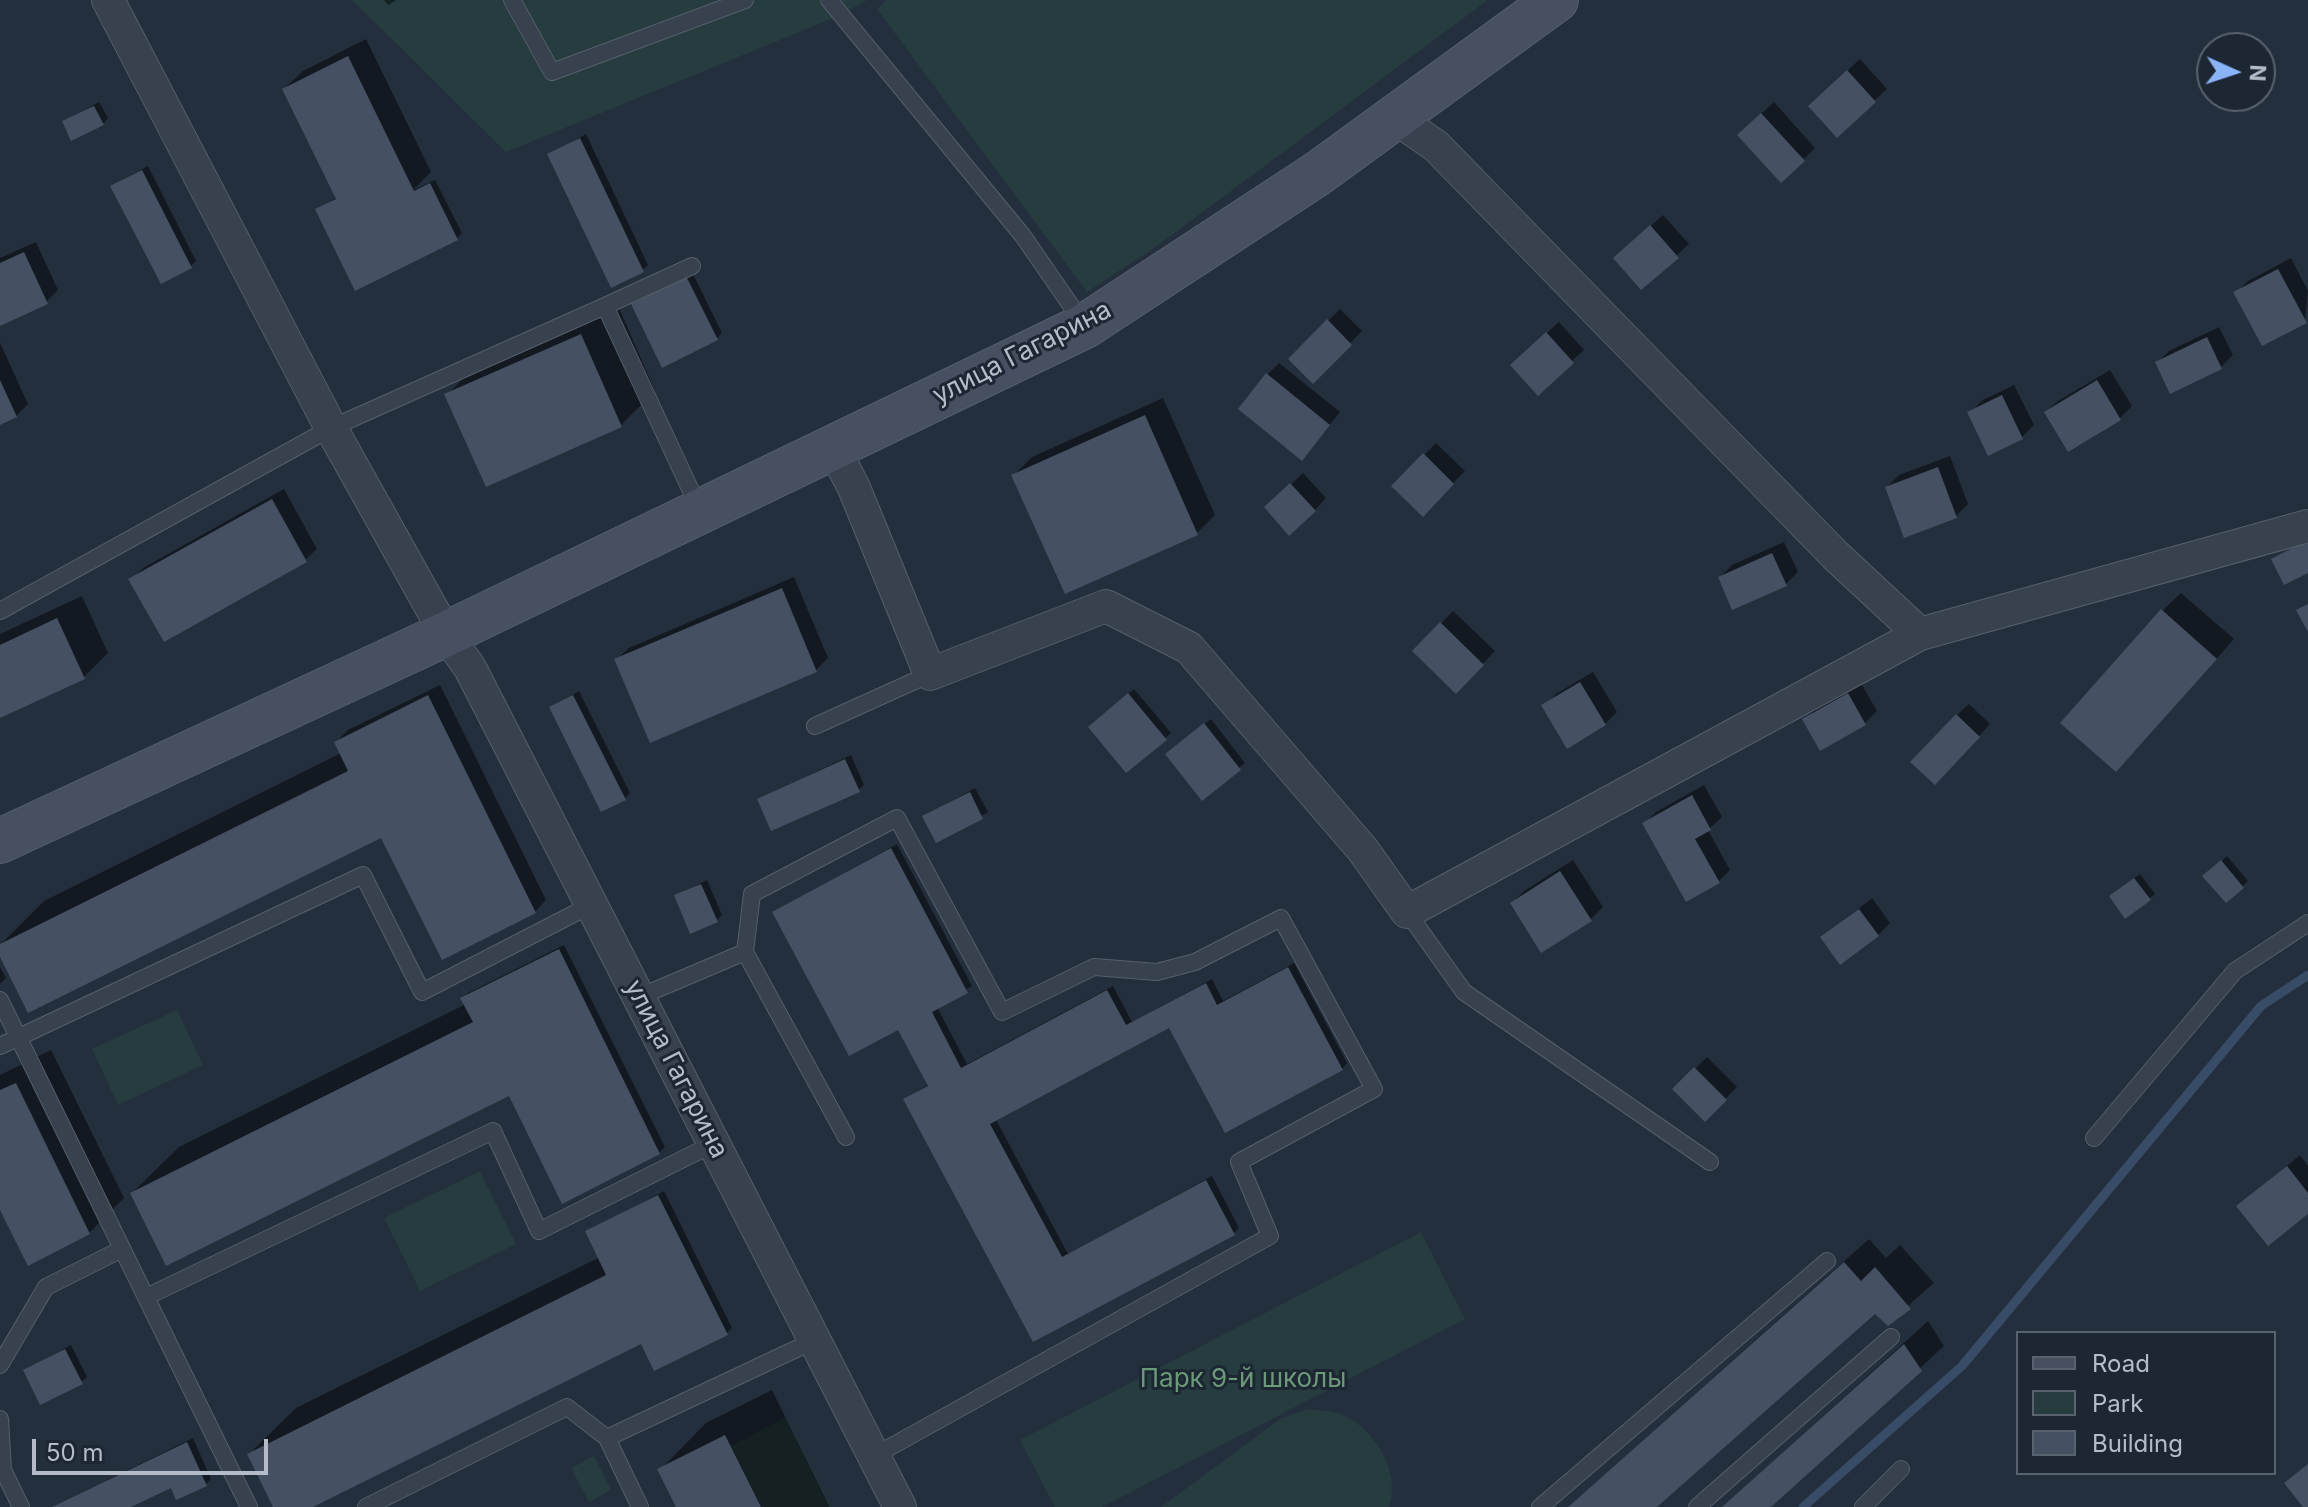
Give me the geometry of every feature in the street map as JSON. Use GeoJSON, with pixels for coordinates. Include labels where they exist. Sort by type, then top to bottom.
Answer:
{"type":"FeatureCollection","features":[{"type":"Feature","properties":{"kind":"main road","name":"улица Гагарина"},"geometry":{"type":"LineString","coordinates":[[0,841],[446,634],[832,445],[1085,326],[1317,174],[1556,0]]}},
{"type":"Feature","properties":{"kind":"street"},"geometry":{"type":"LineString","coordinates":[[108,0],[331,428],[446,634]]}},
{"type":"Feature","properties":{"kind":"street"},"geometry":{"type":"LineString","coordinates":[[1394,117],[1436,146],[1836,556],[1920,634]]}},
{"type":"Feature","properties":{"kind":"street"},"geometry":{"type":"LineString","coordinates":[[832,445],[854,488],[930,674],[1106,606],[1189,648],[1363,850],[1407,912],[1920,634],[2308,526]]}},
{"type":"Feature","properties":{"kind":"street","name":"улица Гагарина"},"geometry":{"type":"LineString","coordinates":[[446,634],[470,668],[900,1507]]}},
{"type":"Feature","properties":{"kind":"lane"},"geometry":{"type":"LineString","coordinates":[[512,0],[552,72],[745,0]]}},
{"type":"Feature","properties":{"kind":"lane"},"geometry":{"type":"LineString","coordinates":[[829,0],[1023,236],[1085,326]]}},
{"type":"Feature","properties":{"kind":"lane"},"geometry":{"type":"LineString","coordinates":[[0,611],[331,428],[692,266]]}},
{"type":"Feature","properties":{"kind":"lane"},"geometry":{"type":"LineString","coordinates":[[605,306],[664,427],[700,510]]}},
{"type":"Feature","properties":{"kind":"lane"},"geometry":{"type":"LineString","coordinates":[[815,726],[930,674]]}},
{"type":"Feature","properties":{"kind":"lane"},"geometry":{"type":"LineString","coordinates":[[846,1137],[745,952],[752,894],[897,818],[1002,1012],[1094,967],[1157,972],[1195,962],[1281,918],[1374,1089],[1239,1162],[1270,1236],[874,1456]]}},
{"type":"Feature","properties":{"kind":"lane"},"geometry":{"type":"LineString","coordinates":[[0,1046],[363,875],[422,992],[591,905]]}},
{"type":"Feature","properties":{"kind":"lane"},"geometry":{"type":"LineString","coordinates":[[1407,912],[1464,992],[1710,1162]]}},
{"type":"Feature","properties":{"kind":"lane"},"geometry":{"type":"LineString","coordinates":[[2094,1138],[2235,971],[2308,923]]}},
{"type":"Feature","properties":{"kind":"lane"},"geometry":{"type":"LineString","coordinates":[[639,997],[745,952]]}},
{"type":"Feature","properties":{"kind":"lane"},"geometry":{"type":"LineString","coordinates":[[0,1000],[249,1507]]}},
{"type":"Feature","properties":{"kind":"lane"},"geometry":{"type":"LineString","coordinates":[[146,1297],[493,1131],[539,1231],[715,1143]]}},
{"type":"Feature","properties":{"kind":"lane"},"geometry":{"type":"LineString","coordinates":[[0,1365],[46,1287],[122,1249]]}},
{"type":"Feature","properties":{"kind":"lane"},"geometry":{"type":"LineString","coordinates":[[1540,1507],[1827,1261]]}},
{"type":"Feature","properties":{"kind":"lane"},"geometry":{"type":"LineString","coordinates":[[1697,1507],[1891,1337]]}},
{"type":"Feature","properties":{"kind":"lane"},"geometry":{"type":"LineString","coordinates":[[607,1438],[813,1341]]}},
{"type":"Feature","properties":{"kind":"lane"},"geometry":{"type":"LineString","coordinates":[[366,1507],[567,1407],[607,1438],[640,1507]]}},
{"type":"Feature","properties":{"kind":"lane"},"geometry":{"type":"LineString","coordinates":[[0,1419],[2,1471],[21,1507]]}},
{"type":"Feature","properties":{"kind":"lane"},"geometry":{"type":"LineString","coordinates":[[1863,1507],[1901,1469]]}},
{"type":"Feature","properties":{"kind":"green space"},"geometry":{"type":"Polygon","coordinates":[[[352,0],[867,0],[841,15],[506,152],[352,0]]]}},
{"type":"Feature","properties":{"kind":"green space"},"geometry":{"type":"Polygon","coordinates":[[[886,0],[1488,0],[1157,246],[1087,292],[877,9],[886,0]]]}},
{"type":"Feature","properties":{"kind":"green space"},"geometry":{"type":"Polygon","coordinates":[[[177,1010],[203,1065],[118,1105],[92,1049],[177,1010]]]}},
{"type":"Feature","properties":{"kind":"green space"},"geometry":{"type":"Polygon","coordinates":[[[480,1171],[516,1244],[420,1291],[384,1218],[480,1171]]]}},
{"type":"Feature","properties":{"kind":"green space","name":"Парк 9-й школы"},"geometry":{"type":"Polygon","coordinates":[[[1421,1232],[1465,1319],[1102,1507],[1055,1507],[1020,1440],[1421,1232]]]}},
{"type":"Feature","properties":{"kind":"green space"},"geometry":{"type":"Polygon","coordinates":[[[1307,1409],[1341,1414],[1376,1442],[1389,1467],[1392,1481],[1389,1507],[1161,1507],[1280,1419],[1307,1409]]]}},
{"type":"Feature","properties":{"kind":"green space"},"geometry":{"type":"Polygon","coordinates":[[[786,1417],[831,1507],[761,1507],[731,1446],[786,1417]]]}},
{"type":"Feature","properties":{"kind":"green space"},"geometry":{"type":"Polygon","coordinates":[[[594,1456],[611,1490],[589,1502],[571,1468],[594,1456]]]}},
{"type":"Feature","properties":{"kind":"building"},"geometry":{"type":"Polygon","coordinates":[[[348,56],[414,191],[430,183],[458,240],[355,291],[315,209],[336,199],[282,89],[348,56]]]}},
{"type":"Feature","properties":{"kind":"building"},"geometry":{"type":"Polygon","coordinates":[[[1847,70],[1876,102],[1837,138],[1808,106],[1847,70]]]}},
{"type":"Feature","properties":{"kind":"building"},"geometry":{"type":"Polygon","coordinates":[[[94,106],[104,125],[71,141],[62,121],[94,106]]]}},
{"type":"Feature","properties":{"kind":"building"},"geometry":{"type":"Polygon","coordinates":[[[1761,113],[1805,161],[1781,183],[1737,135],[1761,113]]]}},
{"type":"Feature","properties":{"kind":"building"},"geometry":{"type":"Polygon","coordinates":[[[580,138],[644,272],[611,288],[547,154],[580,138]]]}},
{"type":"Feature","properties":{"kind":"building"},"geometry":{"type":"Polygon","coordinates":[[[142,170],[192,268],[161,284],[110,186],[142,170]]]}},
{"type":"Feature","properties":{"kind":"building"},"geometry":{"type":"Polygon","coordinates":[[[1650,225],[1679,258],[1641,290],[1613,258],[1650,225]]]}},
{"type":"Feature","properties":{"kind":"building"},"geometry":{"type":"Polygon","coordinates":[[[24,252],[48,304],[0,326],[0,263],[24,252]]]}},
{"type":"Feature","properties":{"kind":"building"},"geometry":{"type":"Polygon","coordinates":[[[2278,269],[2307,323],[2262,346],[2233,292],[2278,269]]]}},
{"type":"Feature","properties":{"kind":"building"},"geometry":{"type":"Polygon","coordinates":[[[686,276],[718,340],[662,368],[631,304],[686,276]]]}},
{"type":"Feature","properties":{"kind":"building"},"geometry":{"type":"Polygon","coordinates":[[[1327,319],[1352,345],[1313,384],[1288,359],[1327,319]]]}},
{"type":"Feature","properties":{"kind":"building"},"geometry":{"type":"Polygon","coordinates":[[[1546,332],[1574,363],[1538,396],[1510,365],[1546,332]]]}},
{"type":"Feature","properties":{"kind":"building"},"geometry":{"type":"Polygon","coordinates":[[[581,334],[622,427],[486,487],[444,394],[581,334]]]}},
{"type":"Feature","properties":{"kind":"building"},"geometry":{"type":"Polygon","coordinates":[[[2207,337],[2222,369],[2170,394],[2155,362],[2207,337]]]}},
{"type":"Feature","properties":{"kind":"building"},"geometry":{"type":"Polygon","coordinates":[[[1266,373],[1330,425],[1302,461],[1238,409],[1266,373]]]}},
{"type":"Feature","properties":{"kind":"building"},"geometry":{"type":"Polygon","coordinates":[[[0,380],[17,417],[0,425],[0,380]]]}},
{"type":"Feature","properties":{"kind":"building"},"geometry":{"type":"Polygon","coordinates":[[[2097,380],[2121,420],[2068,452],[2044,412],[2097,380]]]}},
{"type":"Feature","properties":{"kind":"building"},"geometry":{"type":"Polygon","coordinates":[[[2002,395],[2023,439],[1988,456],[1967,412],[2002,395]]]}},
{"type":"Feature","properties":{"kind":"building"},"geometry":{"type":"Polygon","coordinates":[[[1145,415],[1198,535],[1065,594],[1011,475],[1145,415]]]}},
{"type":"Feature","properties":{"kind":"building"},"geometry":{"type":"Polygon","coordinates":[[[1423,453],[1454,484],[1423,517],[1391,486],[1423,453]]]}},
{"type":"Feature","properties":{"kind":"building"},"geometry":{"type":"Polygon","coordinates":[[[1938,467],[1957,518],[1904,538],[1885,487],[1938,467]]]}},
{"type":"Feature","properties":{"kind":"building"},"geometry":{"type":"Polygon","coordinates":[[[1290,483],[1316,511],[1289,536],[1264,507],[1290,483]]]}},
{"type":"Feature","properties":{"kind":"building"},"geometry":{"type":"Polygon","coordinates":[[[272,499],[307,562],[164,642],[128,579],[272,499]]]}},
{"type":"Feature","properties":{"kind":"building"},"geometry":{"type":"Polygon","coordinates":[[[2308,540],[2308,573],[2284,585],[2271,559],[2308,540]]]}},
{"type":"Feature","properties":{"kind":"building"},"geometry":{"type":"Polygon","coordinates":[[[1772,553],[1787,586],[1732,610],[1718,577],[1772,553]]]}},
{"type":"Feature","properties":{"kind":"building"},"geometry":{"type":"Polygon","coordinates":[[[782,588],[817,672],[650,743],[614,659],[782,588]]]}},
{"type":"Feature","properties":{"kind":"building"},"geometry":{"type":"Polygon","coordinates":[[[2308,604],[2308,632],[2296,610],[2308,604]]]}},
{"type":"Feature","properties":{"kind":"building"},"geometry":{"type":"Polygon","coordinates":[[[2161,609],[2217,659],[2116,772],[2060,723],[2161,609]]]}},
{"type":"Feature","properties":{"kind":"building"},"geometry":{"type":"Polygon","coordinates":[[[57,618],[85,679],[0,718],[0,645],[57,618]]]}},
{"type":"Feature","properties":{"kind":"building"},"geometry":{"type":"Polygon","coordinates":[[[1440,622],[1484,665],[1456,694],[1412,651],[1440,622]]]}},
{"type":"Feature","properties":{"kind":"building"},"geometry":{"type":"Polygon","coordinates":[[[1580,682],[1606,725],[1567,749],[1541,705],[1580,682]]]}},
{"type":"Feature","properties":{"kind":"building"},"geometry":{"type":"Polygon","coordinates":[[[1128,693],[1167,740],[1126,773],[1088,727],[1128,693]]]}},
{"type":"Feature","properties":{"kind":"building"},"geometry":{"type":"Polygon","coordinates":[[[1848,693],[1866,725],[1820,751],[1802,719],[1848,693]]]}},
{"type":"Feature","properties":{"kind":"building"},"geometry":{"type":"Polygon","coordinates":[[[428,695],[536,913],[442,960],[381,838],[28,1013],[0,957],[0,944],[348,771],[334,742],[428,695]]]}},
{"type":"Feature","properties":{"kind":"building"},"geometry":{"type":"Polygon","coordinates":[[[573,695],[626,800],[601,812],[549,707],[573,695]]]}},
{"type":"Feature","properties":{"kind":"building"},"geometry":{"type":"Polygon","coordinates":[[[1956,714],[1980,737],[1935,785],[1910,762],[1956,714]]]}},
{"type":"Feature","properties":{"kind":"building"},"geometry":{"type":"Polygon","coordinates":[[[1204,723],[1241,770],[1202,801],[1165,754],[1204,723]]]}},
{"type":"Feature","properties":{"kind":"building"},"geometry":{"type":"Polygon","coordinates":[[[845,759],[860,792],[771,831],[757,799],[845,759]]]}},
{"type":"Feature","properties":{"kind":"building"},"geometry":{"type":"Polygon","coordinates":[[[970,792],[983,819],[936,843],[922,816],[970,792]]]}},
{"type":"Feature","properties":{"kind":"building"},"geometry":{"type":"Polygon","coordinates":[[[1692,795],[1711,830],[1695,839],[1720,883],[1686,902],[1642,823],[1692,795]]]}},
{"type":"Feature","properties":{"kind":"building"},"geometry":{"type":"Polygon","coordinates":[[[891,848],[968,993],[932,1012],[961,1068],[1107,990],[1126,1025],[1206,983],[1217,1005],[1288,967],[1343,1070],[1225,1133],[1169,1028],[990,1124],[1062,1257],[1206,1180],[1235,1235],[1033,1342],[903,1099],[928,1086],[898,1030],[849,1056],[772,912],[891,848]]]}},
{"type":"Feature","properties":{"kind":"building"},"geometry":{"type":"Polygon","coordinates":[[[2221,860],[2244,888],[2226,903],[2202,876],[2221,860]]]}},
{"type":"Feature","properties":{"kind":"building"},"geometry":{"type":"Polygon","coordinates":[[[1560,871],[1592,921],[1541,953],[1510,903],[1560,871]]]}},
{"type":"Feature","properties":{"kind":"building"},"geometry":{"type":"Polygon","coordinates":[[[2134,878],[2151,900],[2125,919],[2109,896],[2134,878]]]}},
{"type":"Feature","properties":{"kind":"building"},"geometry":{"type":"Polygon","coordinates":[[[701,884],[718,922],[690,934],[674,895],[701,884]]]}},
{"type":"Feature","properties":{"kind":"building"},"geometry":{"type":"Polygon","coordinates":[[[1859,909],[1879,936],[1840,965],[1820,937],[1859,909]]]}},
{"type":"Feature","properties":{"kind":"building"},"geometry":{"type":"Polygon","coordinates":[[[559,949],[660,1154],[562,1204],[509,1096],[166,1266],[130,1193],[473,1022],[460,998],[559,949]]]}},
{"type":"Feature","properties":{"kind":"building"},"geometry":{"type":"Polygon","coordinates":[[[1694,1067],[1727,1100],[1705,1122],[1672,1089],[1694,1067]]]}},
{"type":"Feature","properties":{"kind":"building"},"geometry":{"type":"Polygon","coordinates":[[[16,1083],[90,1234],[28,1266],[0,1210],[0,1090],[16,1083]]]}},
{"type":"Feature","properties":{"kind":"building"},"geometry":{"type":"Polygon","coordinates":[[[2287,1166],[2308,1193],[2308,1214],[2268,1246],[2236,1206],[2287,1166]]]}},
{"type":"Feature","properties":{"kind":"building"},"geometry":{"type":"Polygon","coordinates":[[[658,1195],[728,1335],[654,1371],[641,1344],[313,1507],[273,1507],[247,1454],[606,1275],[585,1231],[658,1195]]]}},
{"type":"Feature","properties":{"kind":"building"},"geometry":{"type":"Polygon","coordinates":[[[1844,1262],[1861,1281],[1875,1267],[1911,1309],[1888,1326],[1875,1314],[1657,1507],[1568,1507],[1844,1262]]]}},
{"type":"Feature","properties":{"kind":"building"},"geometry":{"type":"Polygon","coordinates":[[[1904,1344],[1922,1371],[1771,1507],[1722,1507],[1904,1344]]]}},
{"type":"Feature","properties":{"kind":"building"},"geometry":{"type":"Polygon","coordinates":[[[65,1349],[83,1384],[40,1405],[23,1370],[65,1349]]]}},
{"type":"Feature","properties":{"kind":"building"},"geometry":{"type":"Polygon","coordinates":[[[725,1435],[761,1507],[676,1507],[657,1469],[725,1435]]]}},
{"type":"Feature","properties":{"kind":"building"},"geometry":{"type":"Polygon","coordinates":[[[187,1442],[207,1486],[176,1500],[171,1488],[131,1507],[52,1507],[187,1442]]]}},
{"type":"Feature","properties":{"kind":"building"},"geometry":{"type":"Polygon","coordinates":[[[2308,1464],[2308,1507],[2303,1507],[2284,1483],[2308,1464]]]}},
{"type":"Feature","properties":{"kind":"waterway"},"geometry":{"type":"LineString","coordinates":[[1803,1507],[1962,1366],[2261,1006],[2308,975]]}}]}
